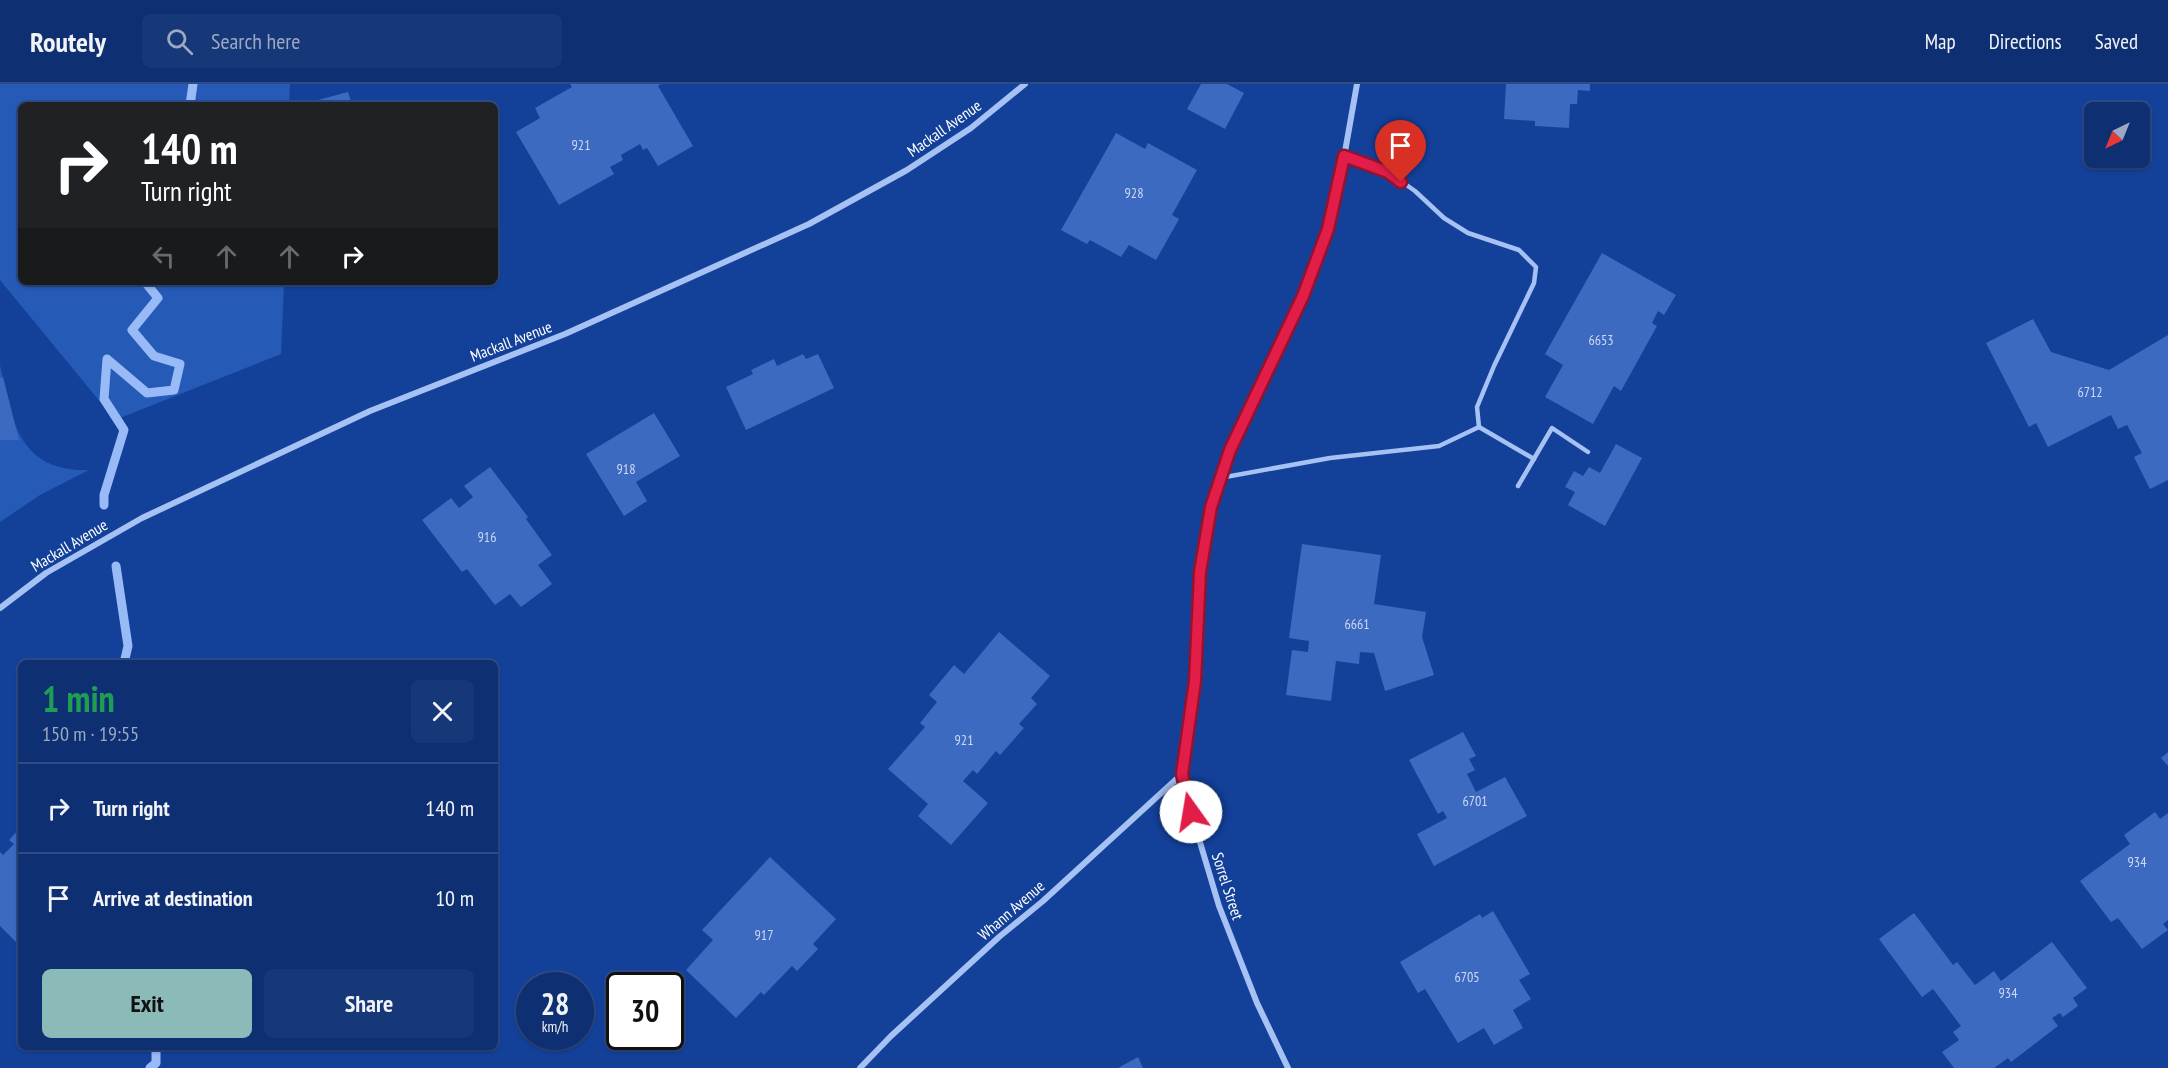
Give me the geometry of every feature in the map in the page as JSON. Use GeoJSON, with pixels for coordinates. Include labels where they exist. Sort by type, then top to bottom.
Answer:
{"type":"FeatureCollection","features":[{"type":"Feature","properties":{"kind":"street","name":"Mackall Avenue"},"geometry":{"type":"LineString","coordinates":[[0,608],[46,573],[152,513],[370,411],[565,334],[809,224],[908,170],[971,128],[1025,84]]}},
{"type":"Feature","properties":{"kind":"street","name":"Sorrel Street"},"geometry":{"type":"LineString","coordinates":[[1288,1068],[1257,1003],[1219,906],[1182,774],[1195,681],[1200,572],[1211,507],[1230,450],[1303,296],[1328,229],[1357,84]]}},
{"type":"Feature","properties":{"kind":"street","name":"Whann Avenue"},"geometry":{"type":"LineString","coordinates":[[860,1068],[891,1036],[999,937],[1042,902],[1182,774]]}},
{"type":"Feature","properties":{"kind":"lane"},"geometry":{"type":"LineString","coordinates":[[1344,156],[1388,172],[1415,191],[1444,218],[1468,233],[1519,250],[1536,267],[1534,283],[1494,366],[1478,407],[1479,427]]}},
{"type":"Feature","properties":{"kind":"lane"},"geometry":{"type":"LineString","coordinates":[[1479,427],[1534,459]]}},
{"type":"Feature","properties":{"kind":"lane"},"geometry":{"type":"LineString","coordinates":[[1220,478],[1330,458],[1439,446],[1479,427]]}},
{"type":"Feature","properties":{"kind":"lane"},"geometry":{"type":"LineString","coordinates":[[1518,486],[1552,428],[1587,452]]}},
{"type":"Feature","properties":{"kind":"shaded area"},"geometry":{"type":"Polygon","coordinates":[[[0,84],[290,84],[289,102],[18,102],[18,285],[284,285],[281,354],[115,420],[0,280],[0,84]]]}},
{"type":"Feature","properties":{"kind":"shaded area"},"geometry":{"type":"Polygon","coordinates":[[[0,365],[15,423],[22,439],[33,452],[47,462],[65,468],[89,470],[40,495],[0,522],[0,365]]]}},
{"type":"Feature","properties":{"kind":"building"},"geometry":{"type":"Polygon","coordinates":[[[570,84],[661,84],[658,86],[693,146],[658,166],[647,148],[643,150],[640,144],[621,155],[623,160],[610,167],[614,174],[559,205],[516,132],[540,118],[535,108],[572,87],[570,84]]]}},
{"type":"Feature","properties":{"kind":"building"},"geometry":{"type":"Polygon","coordinates":[[[1201,84],[1227,84],[1244,93],[1225,129],[1187,109],[1201,84]]]}},
{"type":"Feature","properties":{"kind":"building"},"geometry":{"type":"Polygon","coordinates":[[[1506,84],[1590,84],[1590,91],[1578,90],[1577,104],[1570,104],[1569,128],[1535,126],[1535,121],[1504,119],[1506,84]]]}},
{"type":"Feature","properties":{"kind":"building"},"geometry":{"type":"Polygon","coordinates":[[[348,92],[351,102],[310,102],[348,92]]]}},
{"type":"Feature","properties":{"kind":"building"},"geometry":{"type":"Polygon","coordinates":[[[1116,133],[1145,149],[1148,143],[1197,170],[1172,215],[1179,219],[1156,260],[1129,245],[1121,257],[1090,240],[1087,244],[1061,230],[1116,133]]]}},
{"type":"Feature","properties":{"kind":"building"},"geometry":{"type":"Polygon","coordinates":[[[1602,253],[1676,295],[1664,315],[1658,311],[1652,323],[1657,326],[1621,391],[1614,386],[1593,424],[1545,397],[1563,365],[1545,354],[1602,253]]]}},
{"type":"Feature","properties":{"kind":"building"},"geometry":{"type":"Polygon","coordinates":[[[2033,319],[2051,352],[2109,370],[2168,335],[2168,480],[2150,489],[2134,457],[2142,453],[2127,425],[2118,429],[2111,415],[2048,447],[2036,423],[2029,427],[1986,343],[2033,319]]]}},
{"type":"Feature","properties":{"kind":"building"},"geometry":{"type":"Polygon","coordinates":[[[803,354],[806,359],[818,354],[834,388],[746,430],[726,387],[753,374],[751,370],[774,359],[777,366],[803,354]]]}},
{"type":"Feature","properties":{"kind":"building"},"geometry":{"type":"Polygon","coordinates":[[[3,377],[19,440],[0,440],[0,378],[3,377]]]}},
{"type":"Feature","properties":{"kind":"building"},"geometry":{"type":"Polygon","coordinates":[[[654,413],[680,456],[636,482],[647,501],[624,516],[586,454],[654,413]]]}},
{"type":"Feature","properties":{"kind":"building"},"geometry":{"type":"Polygon","coordinates":[[[1616,444],[1642,458],[1605,526],[1568,505],[1575,492],[1565,487],[1574,471],[1583,476],[1589,467],[1600,473],[1616,444]]]}},
{"type":"Feature","properties":{"kind":"building"},"geometry":{"type":"Polygon","coordinates":[[[490,467],[528,517],[526,519],[552,555],[538,565],[552,584],[521,607],[510,594],[495,605],[467,569],[462,572],[422,520],[451,498],[459,508],[473,497],[464,486],[490,467]]]}},
{"type":"Feature","properties":{"kind":"building"},"geometry":{"type":"Polygon","coordinates":[[[1302,544],[1381,555],[1374,604],[1426,612],[1422,637],[1434,675],[1385,691],[1374,653],[1360,652],[1359,664],[1336,661],[1331,701],[1286,695],[1292,650],[1308,652],[1309,641],[1289,638],[1302,544]]]}},
{"type":"Feature","properties":{"kind":"building"},"geometry":{"type":"Polygon","coordinates":[[[999,632],[1050,676],[1031,698],[1037,704],[1019,724],[1024,728],[1000,755],[996,751],[977,774],[973,770],[963,781],[988,803],[951,845],[918,816],[928,804],[888,769],[925,727],[920,723],[937,702],[929,695],[954,665],[964,674],[999,632]]]}},
{"type":"Feature","properties":{"kind":"building"},"geometry":{"type":"Polygon","coordinates":[[[1463,732],[1476,756],[1469,759],[1475,770],[1467,774],[1476,792],[1505,777],[1527,816],[1434,866],[1417,834],[1447,818],[1443,811],[1438,814],[1409,760],[1463,732]]]}},
{"type":"Feature","properties":{"kind":"building"},"geometry":{"type":"Polygon","coordinates":[[[2168,752],[2168,766],[2161,758],[2168,752]]]}},
{"type":"Feature","properties":{"kind":"building"},"geometry":{"type":"Polygon","coordinates":[[[2155,812],[2160,819],[2168,813],[2168,920],[2163,924],[2168,930],[2142,949],[2118,918],[2111,922],[2080,881],[2130,844],[2124,835],[2155,812]]]}},
{"type":"Feature","properties":{"kind":"building"},"geometry":{"type":"Polygon","coordinates":[[[18,830],[18,944],[0,926],[0,852],[3,855],[14,844],[9,840],[18,830]]]}},
{"type":"Feature","properties":{"kind":"building"},"geometry":{"type":"Polygon","coordinates":[[[770,857],[836,919],[813,944],[818,949],[797,971],[792,966],[764,995],[761,992],[736,1018],[686,970],[713,940],[702,930],[770,857]]]}},
{"type":"Feature","properties":{"kind":"building"},"geometry":{"type":"Polygon","coordinates":[[[1493,911],[1530,974],[1519,980],[1531,999],[1513,1010],[1523,1028],[1494,1045],[1484,1028],[1458,1043],[1425,989],[1418,993],[1400,962],[1480,914],[1482,918],[1493,911]]]}},
{"type":"Feature","properties":{"kind":"building"},"geometry":{"type":"Polygon","coordinates":[[[1914,913],[1953,965],[1957,962],[1975,985],[1994,971],[2001,981],[2052,942],[2087,988],[2073,998],[2078,1006],[2063,1017],[2060,1013],[2052,1018],[2058,1026],[2011,1062],[2008,1058],[1994,1068],[1954,1068],[1942,1052],[1959,1040],[1953,1032],[1961,1026],[1933,989],[1922,997],[1879,939],[1914,913]]]}},
{"type":"Feature","properties":{"kind":"building"},"geometry":{"type":"Polygon","coordinates":[[[1138,1057],[1143,1068],[1118,1068],[1138,1057]]]}},
{"type":"Feature","properties":{"kind":"waterway"},"geometry":{"type":"LineString","coordinates":[[190,102],[193,84]]}},
{"type":"Feature","properties":{"kind":"waterway"},"geometry":{"type":"LineString","coordinates":[[104,505],[104,495],[124,430],[104,399],[107,359],[147,393],[174,390],[180,364],[154,356],[132,330],[158,298],[147,285]]}},
{"type":"Feature","properties":{"kind":"waterway"},"geometry":{"type":"LineString","coordinates":[[116,566],[128,646],[125,660]]}},
{"type":"Feature","properties":{"kind":"waterway"},"geometry":{"type":"LineString","coordinates":[[150,1068],[156,1063],[156,1050]]}},
{"type":"Feature","properties":{"kind":"route"},"geometry":{"type":"LineString","coordinates":[[1191,812],[1182,774],[1195,681],[1200,572],[1211,507],[1230,450],[1303,296],[1328,229],[1344,156],[1388,172],[1401,182]]}}]}
